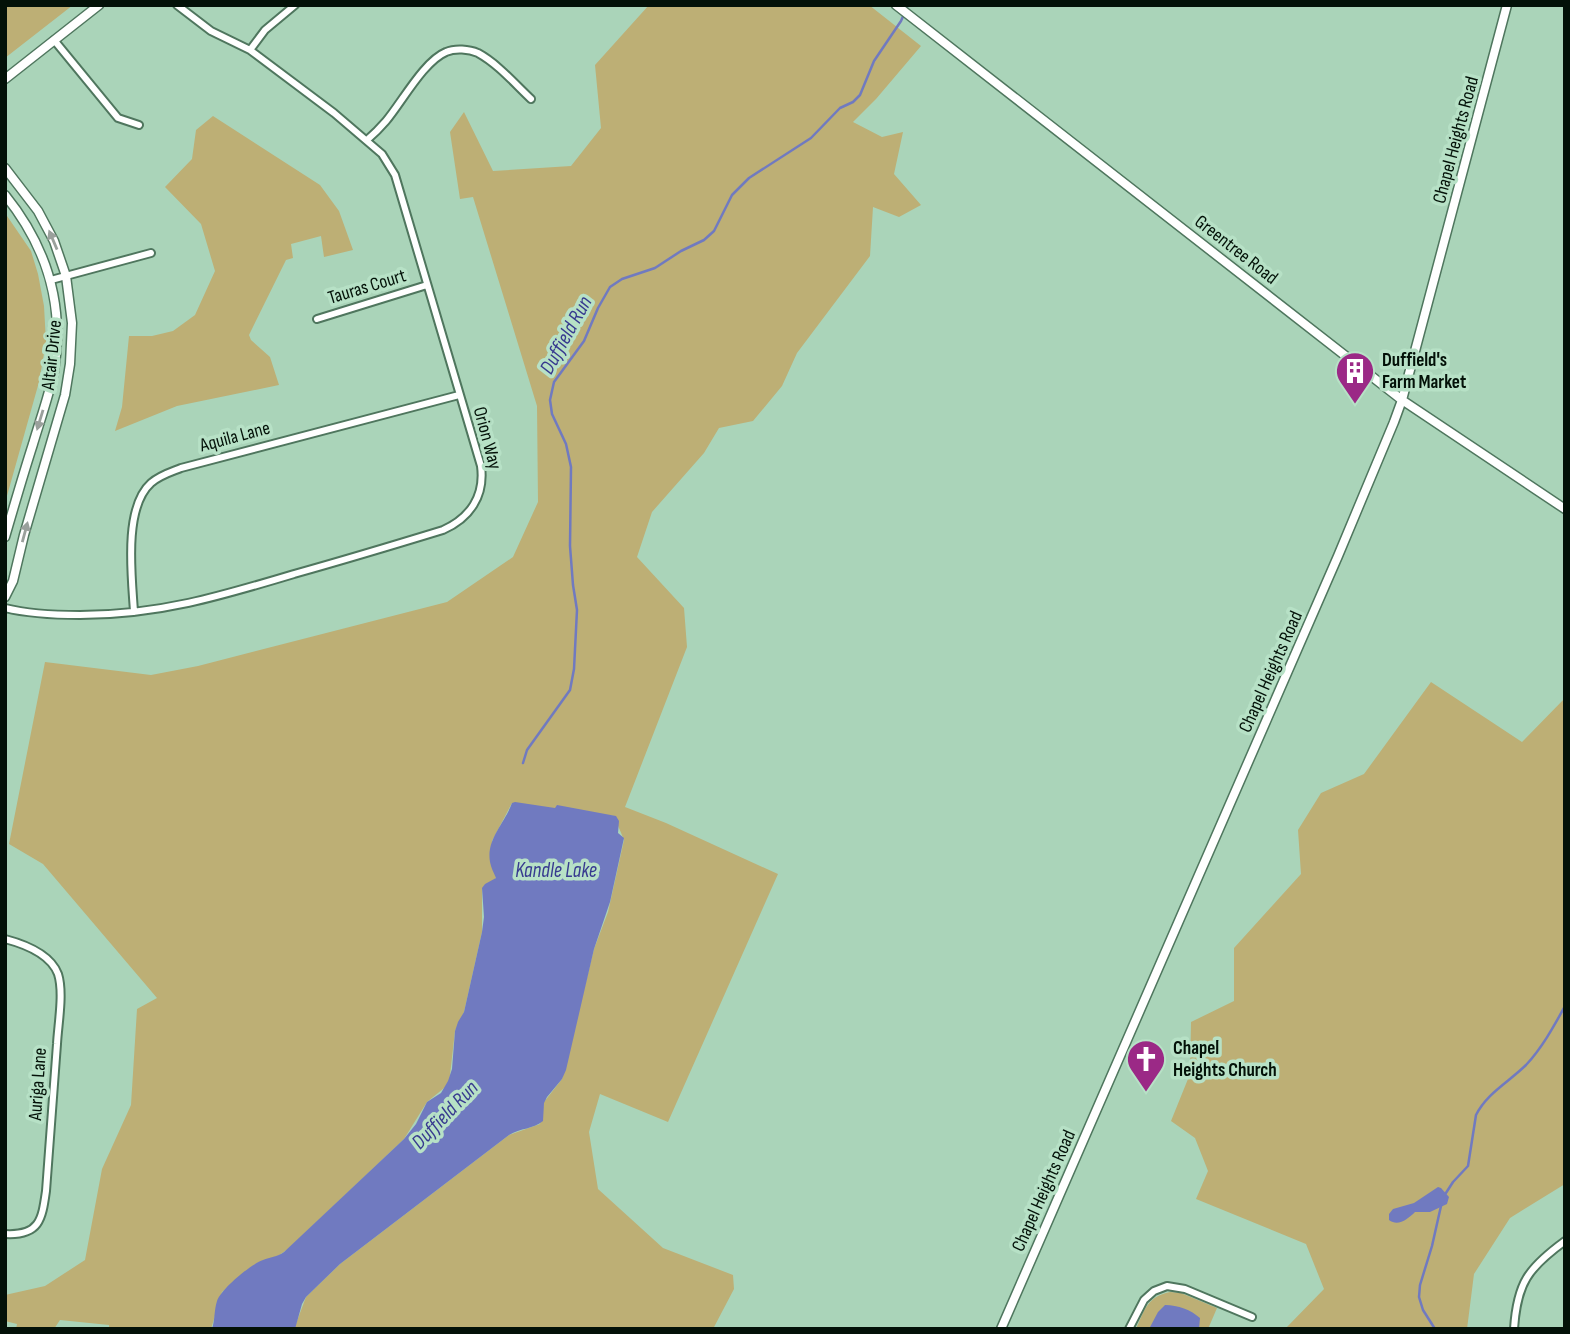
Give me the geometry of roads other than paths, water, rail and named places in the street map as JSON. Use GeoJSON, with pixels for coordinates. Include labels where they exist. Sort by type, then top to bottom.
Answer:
{"type":"FeatureCollection","features":[{"type":"Feature","properties":{"kind":"street"},"geometry":{"type":"LineString","coordinates":[[5,79],[99,5]]}},
{"type":"Feature","properties":{"kind":"street","name":"Orion Way"},"geometry":{"type":"LineString","coordinates":[[5,608],[63,615],[113,615],[177,607],[216,598],[419,538],[454,525],[463,520],[471,509],[480,489],[481,467],[395,175],[382,154],[334,113],[250,50],[211,31],[177,5]]}},
{"type":"Feature","properties":{"kind":"street"},"geometry":{"type":"LineString","coordinates":[[250,50],[265,30],[295,5]]}},
{"type":"Feature","properties":{"kind":"street","name":"Chapel Heights Road"},"geometry":{"type":"LineString","coordinates":[[1001,1329],[1394,422],[1507,5]]}},
{"type":"Feature","properties":{"kind":"street","name":"Greentree Road"},"geometry":{"type":"LineString","coordinates":[[899,7],[1402,400],[1565,509]]}},
{"type":"Feature","properties":{"kind":"street"},"geometry":{"type":"LineString","coordinates":[[54,40],[118,118],[139,125]]}},
{"type":"Feature","properties":{"kind":"street"},"geometry":{"type":"LineString","coordinates":[[367,141],[386,121],[428,66],[447,52],[474,51],[489,60],[531,99]]}},
{"type":"Feature","properties":{"kind":"street","name":"Altair Drive"},"geometry":{"type":"LineString","coordinates":[[5,168],[48,228],[66,276],[72,323],[69,378],[13,581],[5,597]]}},
{"type":"Feature","properties":{"kind":"street","name":"Altair Drive"},"geometry":{"type":"LineString","coordinates":[[5,195],[34,237],[51,280],[57,325],[53,372],[46,403],[5,537]]}},
{"type":"Feature","properties":{"kind":"street"},"geometry":{"type":"LineString","coordinates":[[51,280],[151,253]]}},
{"type":"Feature","properties":{"kind":"street","name":"Tauras Court"},"geometry":{"type":"LineString","coordinates":[[317,319],[427,285]]}},
{"type":"Feature","properties":{"kind":"street","name":"Aquila Lane"},"geometry":{"type":"LineString","coordinates":[[134,612],[131,563],[134,522],[143,494],[149,484],[159,477],[181,468],[459,395]]}},
{"type":"Feature","properties":{"kind":"street","name":"Auriga Lane"},"geometry":{"type":"LineString","coordinates":[[5,939],[23,943],[46,957],[58,974],[60,1006],[47,1191],[43,1212],[37,1226],[29,1231],[5,1234]]}},
{"type":"Feature","properties":{"kind":"street"},"geometry":{"type":"LineString","coordinates":[[1514,1329],[1523,1282],[1537,1263],[1565,1241]]}},
{"type":"Feature","properties":{"kind":"street"},"geometry":{"type":"LineString","coordinates":[[1129,1329],[1144,1300],[1154,1291],[1167,1286],[1185,1289],[1252,1317]]}},
{"type":"Feature","properties":{"kind":"water","name":"Kandle Lake"},"geometry":{"type":"Polygon","coordinates":[[[512,803],[555,808],[557,805],[616,816],[619,821],[618,833],[624,838],[610,902],[594,949],[566,1070],[544,1103],[543,1121],[509,1135],[340,1264],[306,1297],[295,1329],[212,1329],[217,1301],[230,1284],[258,1262],[284,1252],[404,1139],[416,1124],[427,1102],[441,1093],[448,1081],[452,1069],[455,1031],[464,1012],[482,932],[482,888],[496,878],[490,862],[491,846],[512,803]]]}},
{"type":"Feature","properties":{"kind":"water"},"geometry":{"type":"Polygon","coordinates":[[[1438,1187],[1449,1197],[1447,1204],[1430,1212],[1415,1212],[1399,1222],[1389,1220],[1393,1209],[1414,1203],[1438,1187]]]}},
{"type":"Feature","properties":{"kind":"water"},"geometry":{"type":"Polygon","coordinates":[[[1165,1305],[1179,1307],[1196,1315],[1200,1318],[1199,1329],[1149,1329],[1165,1305]]]}},
{"type":"Feature","properties":{"kind":"waterway","name":"Duffield Run"},"geometry":{"type":"LineString","coordinates":[[523,763],[527,750],[570,690],[574,669],[577,610],[570,546],[571,467],[566,444],[552,414],[550,400],[554,382],[584,341],[610,287],[622,279],[655,268],[704,240],[714,231],[732,195],[749,178],[811,138],[840,108],[860,95],[874,61],[901,21],[908,5]]}},
{"type":"Feature","properties":{"kind":"waterway"},"geometry":{"type":"LineString","coordinates":[[1444,1196],[1468,1166],[1476,1115],[1481,1107],[1532,1058],[1565,1006]]}},
{"type":"Feature","properties":{"kind":"waterway"},"geometry":{"type":"LineString","coordinates":[[1435,1329],[1423,1310],[1419,1297],[1441,1206]]}},
{"type":"Feature","properties":{"kind":"place","name":"Duffield's Farm Market"},"geometry":{"type":"Point","coordinates":[1355,405]}},
{"type":"Feature","properties":{"kind":"place","name":"Chapel Heights Church"},"geometry":{"type":"Point","coordinates":[1146,1093]}}]}
